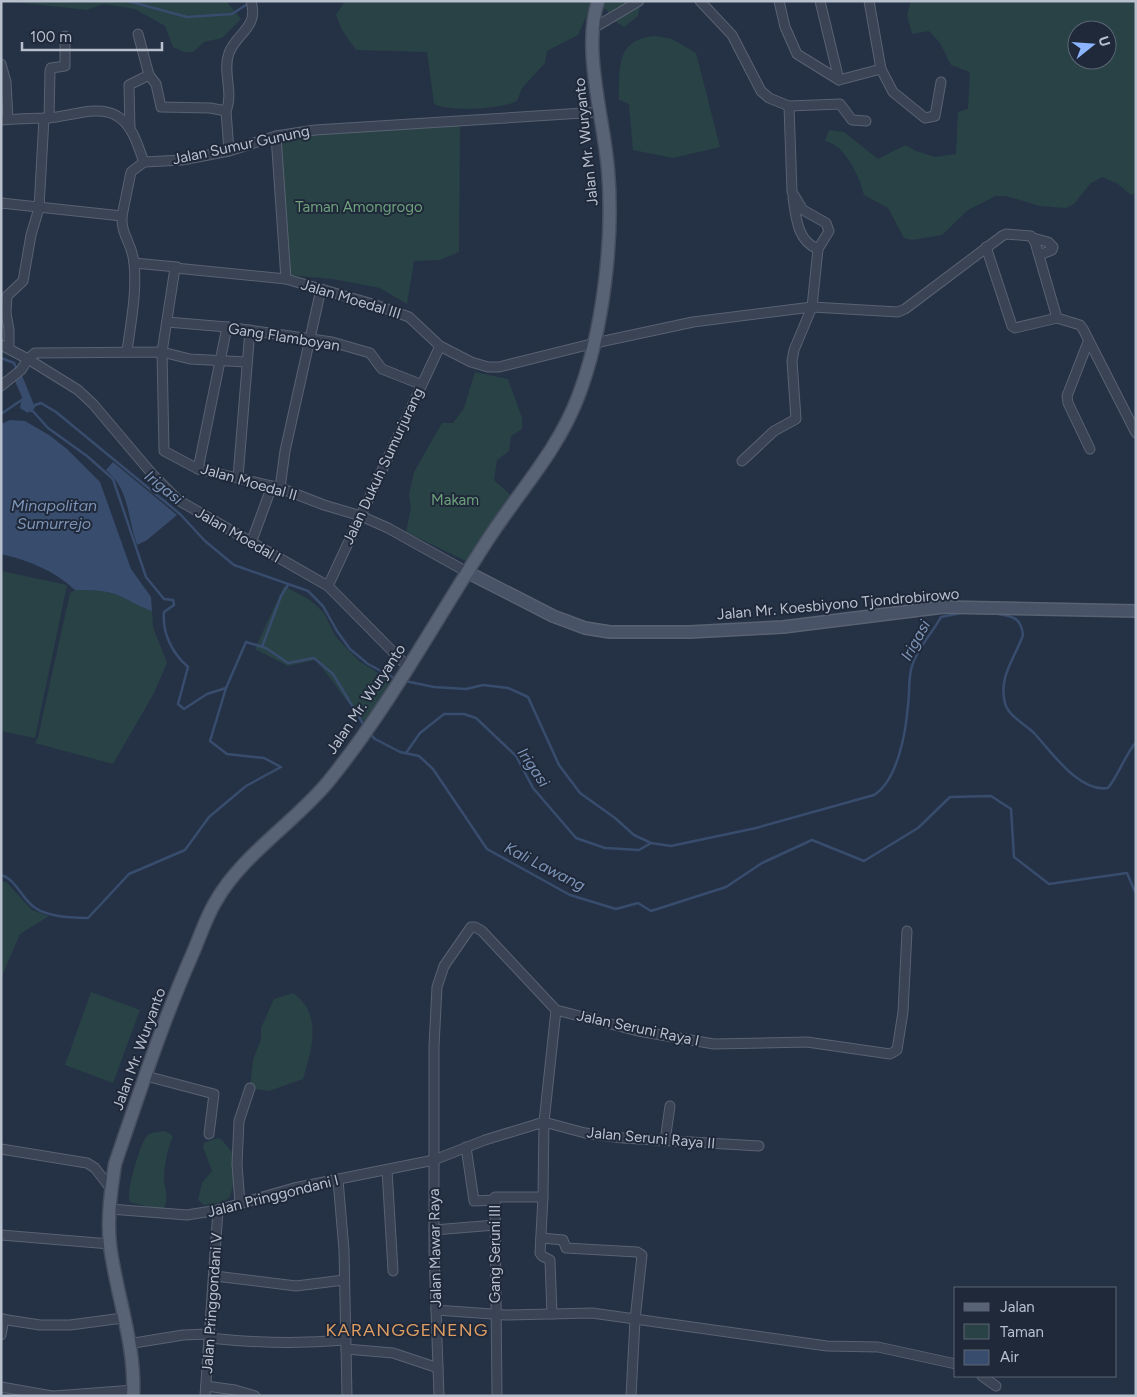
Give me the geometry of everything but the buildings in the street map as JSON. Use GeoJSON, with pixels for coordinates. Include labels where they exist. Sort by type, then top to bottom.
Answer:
{"type":"FeatureCollection","features":[{"type":"Feature","properties":{"kind":"main road","name":"Jalan Mr. Wuryanto"},"geometry":{"type":"LineString","coordinates":[[134,1393],[128,1344],[110,1244],[110,1209],[115,1164],[179,983],[216,900],[243,866],[326,785],[367,732],[467,572],[562,432],[578,397],[595,342],[610,239],[608,171],[599,112],[592,29],[598,1]]}},
{"type":"Feature","properties":{"kind":"main road","name":"Jalan Mr. Koesbiyono Tjondrobirowo"},"geometry":{"type":"LineString","coordinates":[[467,572],[553,616],[585,628],[610,632],[690,632],[783,627],[944,607],[1136,611]]}},
{"type":"Feature","properties":{"kind":"street"},"geometry":{"type":"LineString","coordinates":[[592,29],[639,1]]}},
{"type":"Feature","properties":{"kind":"street"},"geometry":{"type":"LineString","coordinates":[[700,1],[732,35],[761,91],[769,98],[789,106],[840,104],[852,120],[866,121]]}},
{"type":"Feature","properties":{"kind":"street"},"geometry":{"type":"LineString","coordinates":[[779,1],[785,27],[797,54],[839,80],[877,72],[881,69]]}},
{"type":"Feature","properties":{"kind":"street"},"geometry":{"type":"LineString","coordinates":[[820,1],[839,80]]}},
{"type":"Feature","properties":{"kind":"street"},"geometry":{"type":"LineString","coordinates":[[869,1],[881,69],[894,92],[925,118],[935,116],[941,82]]}},
{"type":"Feature","properties":{"kind":"street"},"geometry":{"type":"LineString","coordinates":[[229,151],[226,111],[229,104],[226,68],[228,55],[251,23],[252,5]]}},
{"type":"Feature","properties":{"kind":"street"},"geometry":{"type":"LineString","coordinates":[[138,34],[149,75],[156,84],[161,107],[210,108],[226,111]]}},
{"type":"Feature","properties":{"kind":"street"},"geometry":{"type":"LineString","coordinates":[[5,347],[10,330],[6,314],[8,296],[23,281],[31,235],[39,208],[50,71],[51,68],[65,66],[65,36]]}},
{"type":"Feature","properties":{"kind":"street"},"geometry":{"type":"LineString","coordinates":[[1,64],[6,82],[5,120],[109,112],[118,116],[130,129],[144,162],[131,172],[122,216],[122,230],[130,242],[134,263],[133,309],[127,351]]}},
{"type":"Feature","properties":{"kind":"street"},"geometry":{"type":"LineString","coordinates":[[130,129],[129,85],[149,75]]}},
{"type":"Feature","properties":{"kind":"street"},"geometry":{"type":"LineString","coordinates":[[789,106],[792,192],[795,214],[803,237],[810,246],[818,249]]}},
{"type":"Feature","properties":{"kind":"street","name":"Jalan Sumur Gunung"},"geometry":{"type":"LineString","coordinates":[[144,162],[182,160],[229,151],[276,136],[315,130],[599,112]]}},
{"type":"Feature","properties":{"kind":"street"},"geometry":{"type":"LineString","coordinates":[[276,136],[286,279]]}},
{"type":"Feature","properties":{"kind":"street"},"geometry":{"type":"LineString","coordinates":[[742,462],[774,431],[796,419],[792,361],[794,350],[812,307],[818,249],[828,237],[829,231],[826,222],[804,210],[792,192]]}},
{"type":"Feature","properties":{"kind":"street"},"geometry":{"type":"LineString","coordinates":[[1,203],[122,216]]}},
{"type":"Feature","properties":{"kind":"street","name":"Jalan Moedal III"},"geometry":{"type":"LineString","coordinates":[[134,263],[286,279],[409,317],[440,346],[471,362],[499,367],[595,342],[693,322],[812,307],[898,312],[905,310],[1006,234],[1048,242],[1054,248],[1039,254]]}},
{"type":"Feature","properties":{"kind":"street"},"geometry":{"type":"LineString","coordinates":[[1033,238],[1057,318]]}},
{"type":"Feature","properties":{"kind":"street"},"geometry":{"type":"LineString","coordinates":[[986,248],[1012,326],[1015,328],[1057,318],[1080,326],[1136,433]]}},
{"type":"Feature","properties":{"kind":"street"},"geometry":{"type":"LineString","coordinates":[[162,352],[175,269],[177,267]]}},
{"type":"Feature","properties":{"kind":"street"},"geometry":{"type":"LineString","coordinates":[[251,543],[276,487],[321,289]]}},
{"type":"Feature","properties":{"kind":"street","name":"Gang Flamboyan"},"geometry":{"type":"LineString","coordinates":[[167,322],[226,327],[332,342],[370,354],[382,368],[420,384]]}},
{"type":"Feature","properties":{"kind":"street"},"geometry":{"type":"LineString","coordinates":[[198,469],[226,327]]}},
{"type":"Feature","properties":{"kind":"street"},"geometry":{"type":"LineString","coordinates":[[238,476],[250,330]]}},
{"type":"Feature","properties":{"kind":"street"},"geometry":{"type":"LineString","coordinates":[[1088,342],[1068,396],[1068,403],[1090,448]]}},
{"type":"Feature","properties":{"kind":"street","name":"Jalan Dukuh Sumurjurang"},"geometry":{"type":"LineString","coordinates":[[328,586],[420,384],[440,346]]}},
{"type":"Feature","properties":{"kind":"street","name":"Jalan Moedal I"},"geometry":{"type":"LineString","coordinates":[[5,347],[20,354],[78,390],[93,404],[153,475],[178,500],[328,586],[408,667]]}},
{"type":"Feature","properties":{"kind":"street"},"geometry":{"type":"LineString","coordinates":[[1,386],[21,370],[28,359],[35,353],[162,352],[190,359],[246,362]]}},
{"type":"Feature","properties":{"kind":"street","name":"Jalan Moedal II"},"geometry":{"type":"LineString","coordinates":[[162,352],[163,449],[198,469],[238,476],[276,487],[360,516],[388,528],[467,572]]}},
{"type":"Feature","properties":{"kind":"street"},"geometry":{"type":"LineString","coordinates":[[544,1122],[466,1147],[434,1160],[434,1046],[437,982],[444,966],[464,933],[470,927],[475,927],[482,931],[556,1010],[544,1122],[540,1254],[550,1260],[552,1314]]}},
{"type":"Feature","properties":{"kind":"street","name":"Jalan Seruni Raya I"},"geometry":{"type":"LineString","coordinates":[[556,1010],[638,1031],[714,1044],[807,1042],[861,1051],[894,1054],[903,1012],[907,931]]}},
{"type":"Feature","properties":{"kind":"street"},"geometry":{"type":"LineString","coordinates":[[146,1076],[214,1094],[209,1134]]}},
{"type":"Feature","properties":{"kind":"street"},"geometry":{"type":"LineString","coordinates":[[240,1204],[237,1164],[239,1121],[250,1088]]}},
{"type":"Feature","properties":{"kind":"street"},"geometry":{"type":"LineString","coordinates":[[664,1141],[670,1106]]}},
{"type":"Feature","properties":{"kind":"street","name":"Jalan Seruni Raya II"},"geometry":{"type":"LineString","coordinates":[[544,1122],[605,1136],[759,1146]]}},
{"type":"Feature","properties":{"kind":"street"},"geometry":{"type":"LineString","coordinates":[[466,1147],[474,1200],[495,1200]]}},
{"type":"Feature","properties":{"kind":"street"},"geometry":{"type":"LineString","coordinates":[[1,1149],[87,1163],[95,1168],[112,1189]]}},
{"type":"Feature","properties":{"kind":"street","name":"Jalan Pringgondani I"},"geometry":{"type":"LineString","coordinates":[[110,1209],[187,1215],[218,1210],[294,1188],[434,1160]]}},
{"type":"Feature","properties":{"kind":"street","name":"Jalan Mawar Raya"},"geometry":{"type":"LineString","coordinates":[[434,1160],[439,1396]]}},
{"type":"Feature","properties":{"kind":"street"},"geometry":{"type":"LineString","coordinates":[[387,1170],[393,1271]]}},
{"type":"Feature","properties":{"kind":"street"},"geometry":{"type":"LineString","coordinates":[[338,1180],[344,1280],[347,1396]]}},
{"type":"Feature","properties":{"kind":"street","name":"Gang Seruni III"},"geometry":{"type":"LineString","coordinates":[[497,1396],[494,1313],[495,1200],[496,1196],[543,1198]]}},
{"type":"Feature","properties":{"kind":"street","name":"Jalan Pringgondani V"},"geometry":{"type":"LineString","coordinates":[[205,1396],[215,1276],[218,1210]]}},
{"type":"Feature","properties":{"kind":"street"},"geometry":{"type":"LineString","coordinates":[[434,1230],[495,1225]]}},
{"type":"Feature","properties":{"kind":"street"},"geometry":{"type":"LineString","coordinates":[[1,1235],[110,1244]]}},
{"type":"Feature","properties":{"kind":"street"},"geometry":{"type":"LineString","coordinates":[[541,1238],[563,1240],[566,1248],[640,1253],[642,1257],[635,1320],[631,1396]]}},
{"type":"Feature","properties":{"kind":"street"},"geometry":{"type":"LineString","coordinates":[[215,1276],[296,1286],[344,1280]]}},
{"type":"Feature","properties":{"kind":"street"},"geometry":{"type":"LineString","coordinates":[[436,1310],[494,1313],[592,1313],[826,1346],[878,1347],[954,1364]]}},
{"type":"Feature","properties":{"kind":"street"},"geometry":{"type":"LineString","coordinates":[[1,1335],[3,1319],[40,1326],[123,1318]]}},
{"type":"Feature","properties":{"kind":"street"},"geometry":{"type":"LineString","coordinates":[[128,1344],[183,1335],[209,1336],[248,1342],[345,1340]]}},
{"type":"Feature","properties":{"kind":"street"},"geometry":{"type":"LineString","coordinates":[[346,1350],[393,1353],[438,1368]]}},
{"type":"Feature","properties":{"kind":"street"},"geometry":{"type":"LineString","coordinates":[[983,1377],[996,1386]]}},
{"type":"Feature","properties":{"kind":"street"},"geometry":{"type":"LineString","coordinates":[[206,1386],[235,1390],[255,1396]]}},
{"type":"Feature","properties":{"kind":"street"},"geometry":{"type":"LineString","coordinates":[[1,1387],[53,1396],[134,1393]]}},
{"type":"Feature","properties":{"kind":"green space"},"geometry":{"type":"Polygon","coordinates":[[[6,1],[226,1],[241,19],[222,38],[204,42],[193,52],[184,52],[173,47],[165,26],[135,9],[104,4],[87,10],[6,1]]]}},
{"type":"Feature","properties":{"kind":"green space"},"geometry":{"type":"Polygon","coordinates":[[[345,1],[641,1],[638,16],[624,27],[614,21],[606,9],[590,8],[578,35],[547,51],[545,63],[522,88],[517,101],[488,108],[463,109],[434,104],[427,52],[356,50],[342,30],[336,15],[345,1]]]}},
{"type":"Feature","properties":{"kind":"green space"},"geometry":{"type":"Polygon","coordinates":[[[911,1],[1136,1],[1136,193],[1131,195],[1118,184],[1102,177],[1090,184],[1074,204],[1066,208],[1040,206],[1006,196],[996,196],[968,210],[942,235],[912,240],[904,238],[888,208],[864,195],[855,171],[845,155],[832,143],[825,141],[829,130],[844,132],[878,159],[905,145],[935,157],[956,154],[958,112],[968,109],[970,72],[951,65],[940,43],[929,31],[912,34],[907,15],[911,1]]]}},
{"type":"Feature","properties":{"kind":"green space"},"geometry":{"type":"Polygon","coordinates":[[[657,36],[672,39],[696,53],[720,147],[673,158],[633,150],[629,104],[619,100],[620,66],[627,49],[633,42],[657,36]]]}},
{"type":"Feature","properties":{"kind":"green space","name":"Taman Amongrogo"},"geometry":{"type":"Polygon","coordinates":[[[460,126],[459,252],[440,260],[414,261],[407,304],[380,288],[333,279],[287,275],[280,140],[305,135],[460,126]]]}},
{"type":"Feature","properties":{"kind":"green space","name":"Makam"},"geometry":{"type":"Polygon","coordinates":[[[475,372],[508,379],[522,418],[522,429],[511,436],[509,451],[497,460],[494,480],[512,496],[468,562],[406,532],[411,508],[409,495],[414,472],[442,423],[453,423],[464,408],[475,372]]]}},
{"type":"Feature","properties":{"kind":"green space"},"geometry":{"type":"Polygon","coordinates":[[[1,571],[67,585],[35,738],[1,731],[1,571]]]}},
{"type":"Feature","properties":{"kind":"green space"},"geometry":{"type":"Polygon","coordinates":[[[284,586],[310,600],[324,613],[336,637],[359,661],[391,681],[368,725],[315,660],[288,666],[255,649],[284,586]]]}},
{"type":"Feature","properties":{"kind":"green space"},"geometry":{"type":"Polygon","coordinates":[[[75,590],[115,594],[152,611],[153,627],[167,663],[154,693],[113,764],[35,743],[38,737],[70,593],[75,590]]]}},
{"type":"Feature","properties":{"kind":"green space"},"geometry":{"type":"Polygon","coordinates":[[[1,882],[6,882],[32,910],[49,916],[20,934],[1,978],[1,882]]]}},
{"type":"Feature","properties":{"kind":"green space"},"geometry":{"type":"Polygon","coordinates":[[[91,992],[140,1010],[113,1083],[65,1065],[91,992]]]}},
{"type":"Feature","properties":{"kind":"green space"},"geometry":{"type":"Polygon","coordinates":[[[293,993],[302,1001],[312,1022],[312,1044],[303,1079],[269,1091],[250,1088],[253,1060],[261,1039],[261,1028],[274,999],[293,993]]]}},
{"type":"Feature","properties":{"kind":"green space"},"geometry":{"type":"Polygon","coordinates":[[[165,1131],[173,1136],[164,1169],[166,1204],[160,1210],[130,1202],[131,1180],[143,1142],[150,1134],[165,1131]]]}},
{"type":"Feature","properties":{"kind":"green space"},"geometry":{"type":"Polygon","coordinates":[[[217,1138],[221,1139],[239,1160],[230,1197],[221,1203],[204,1205],[198,1200],[202,1183],[212,1171],[203,1147],[204,1143],[217,1138]]]}},
{"type":"Feature","properties":{"kind":"water"},"geometry":{"type":"Polygon","coordinates":[[[21,373],[34,405],[28,413],[20,408],[22,397],[14,379],[21,373]]]}},
{"type":"Feature","properties":{"kind":"water","name":"Minapolitan Sumurrejo"},"geometry":{"type":"Polygon","coordinates":[[[10,420],[25,421],[49,435],[67,449],[100,482],[131,569],[151,597],[152,611],[115,594],[75,590],[59,577],[41,567],[1,554],[1,424],[10,420]]]}},
{"type":"Feature","properties":{"kind":"water"},"geometry":{"type":"Polygon","coordinates":[[[113,462],[177,515],[147,540],[137,545],[124,495],[120,486],[106,470],[113,462]]]}},
{"type":"Feature","properties":{"kind":"waterway"},"geometry":{"type":"LineString","coordinates":[[128,1],[187,17],[232,14],[249,3]]}},
{"type":"Feature","properties":{"kind":"waterway"},"geometry":{"type":"LineString","coordinates":[[1,358],[14,363],[17,370]]}},
{"type":"Feature","properties":{"kind":"waterway"},"geometry":{"type":"LineString","coordinates":[[1,414],[23,399]]}},
{"type":"Feature","properties":{"kind":"waterway","name":"Irigasi"},"geometry":{"type":"LineString","coordinates":[[31,411],[35,405],[41,403],[56,412],[180,514],[205,541],[234,565],[308,591],[323,606],[350,649],[368,664],[394,678]]}},
{"type":"Feature","properties":{"kind":"waterway","name":"Kali Lawang"},"geometry":{"type":"LineString","coordinates":[[30,408],[48,428],[87,456],[113,479],[146,577],[164,599],[173,600],[174,605],[164,612],[166,635],[177,655],[188,667],[178,704],[184,709],[207,694],[226,688],[246,642],[266,648],[288,663],[314,658],[333,674],[365,727]]}},
{"type":"Feature","properties":{"kind":"waterway","name":"Irigasi"},"geometry":{"type":"LineString","coordinates":[[262,647],[281,596],[288,585]]}},
{"type":"Feature","properties":{"kind":"waterway","name":"Irigasi"},"geometry":{"type":"LineString","coordinates":[[405,681],[434,687],[466,689],[483,685],[508,688],[528,697],[559,765],[580,793],[615,818],[634,835],[651,843],[671,846],[756,828],[874,795],[882,788],[895,767],[903,741],[911,671],[917,653],[941,617],[966,612]]}},
{"type":"Feature","properties":{"kind":"waterway","name":"Irigasi"},"geometry":{"type":"LineString","coordinates":[[998,614],[1018,621],[1023,635],[1008,668],[1004,685],[1003,694],[1007,708],[1013,716],[1034,733],[1066,769],[1076,778],[1087,784],[1097,788],[1108,788],[1136,742]]}},
{"type":"Feature","properties":{"kind":"waterway"},"geometry":{"type":"LineString","coordinates":[[1,875],[11,881],[30,903],[39,910],[60,916],[88,918],[129,874],[185,850],[209,817],[246,786],[281,767],[264,758],[227,754],[210,741],[226,688]]}},
{"type":"Feature","properties":{"kind":"waterway","name":"Irigasi"},"geometry":{"type":"LineString","coordinates":[[406,753],[420,733],[444,714],[464,714],[476,718],[516,756],[533,788],[576,838],[605,848],[639,850],[651,843]]}},
{"type":"Feature","properties":{"kind":"waterway","name":"Kali Lawang"},"geometry":{"type":"LineString","coordinates":[[370,734],[375,739],[400,752],[419,756],[433,769],[487,849],[570,895],[616,909],[638,903],[651,911],[726,887],[762,863],[812,840],[864,861],[918,828],[950,797],[991,796],[1011,809],[1014,857],[1049,884],[1127,873],[1136,894]]}},
{"type":"Feature","properties":{"kind":"district","name":"KARANGGENENG"},"geometry":{"type":"Point","coordinates":[407,1330]}}]}
